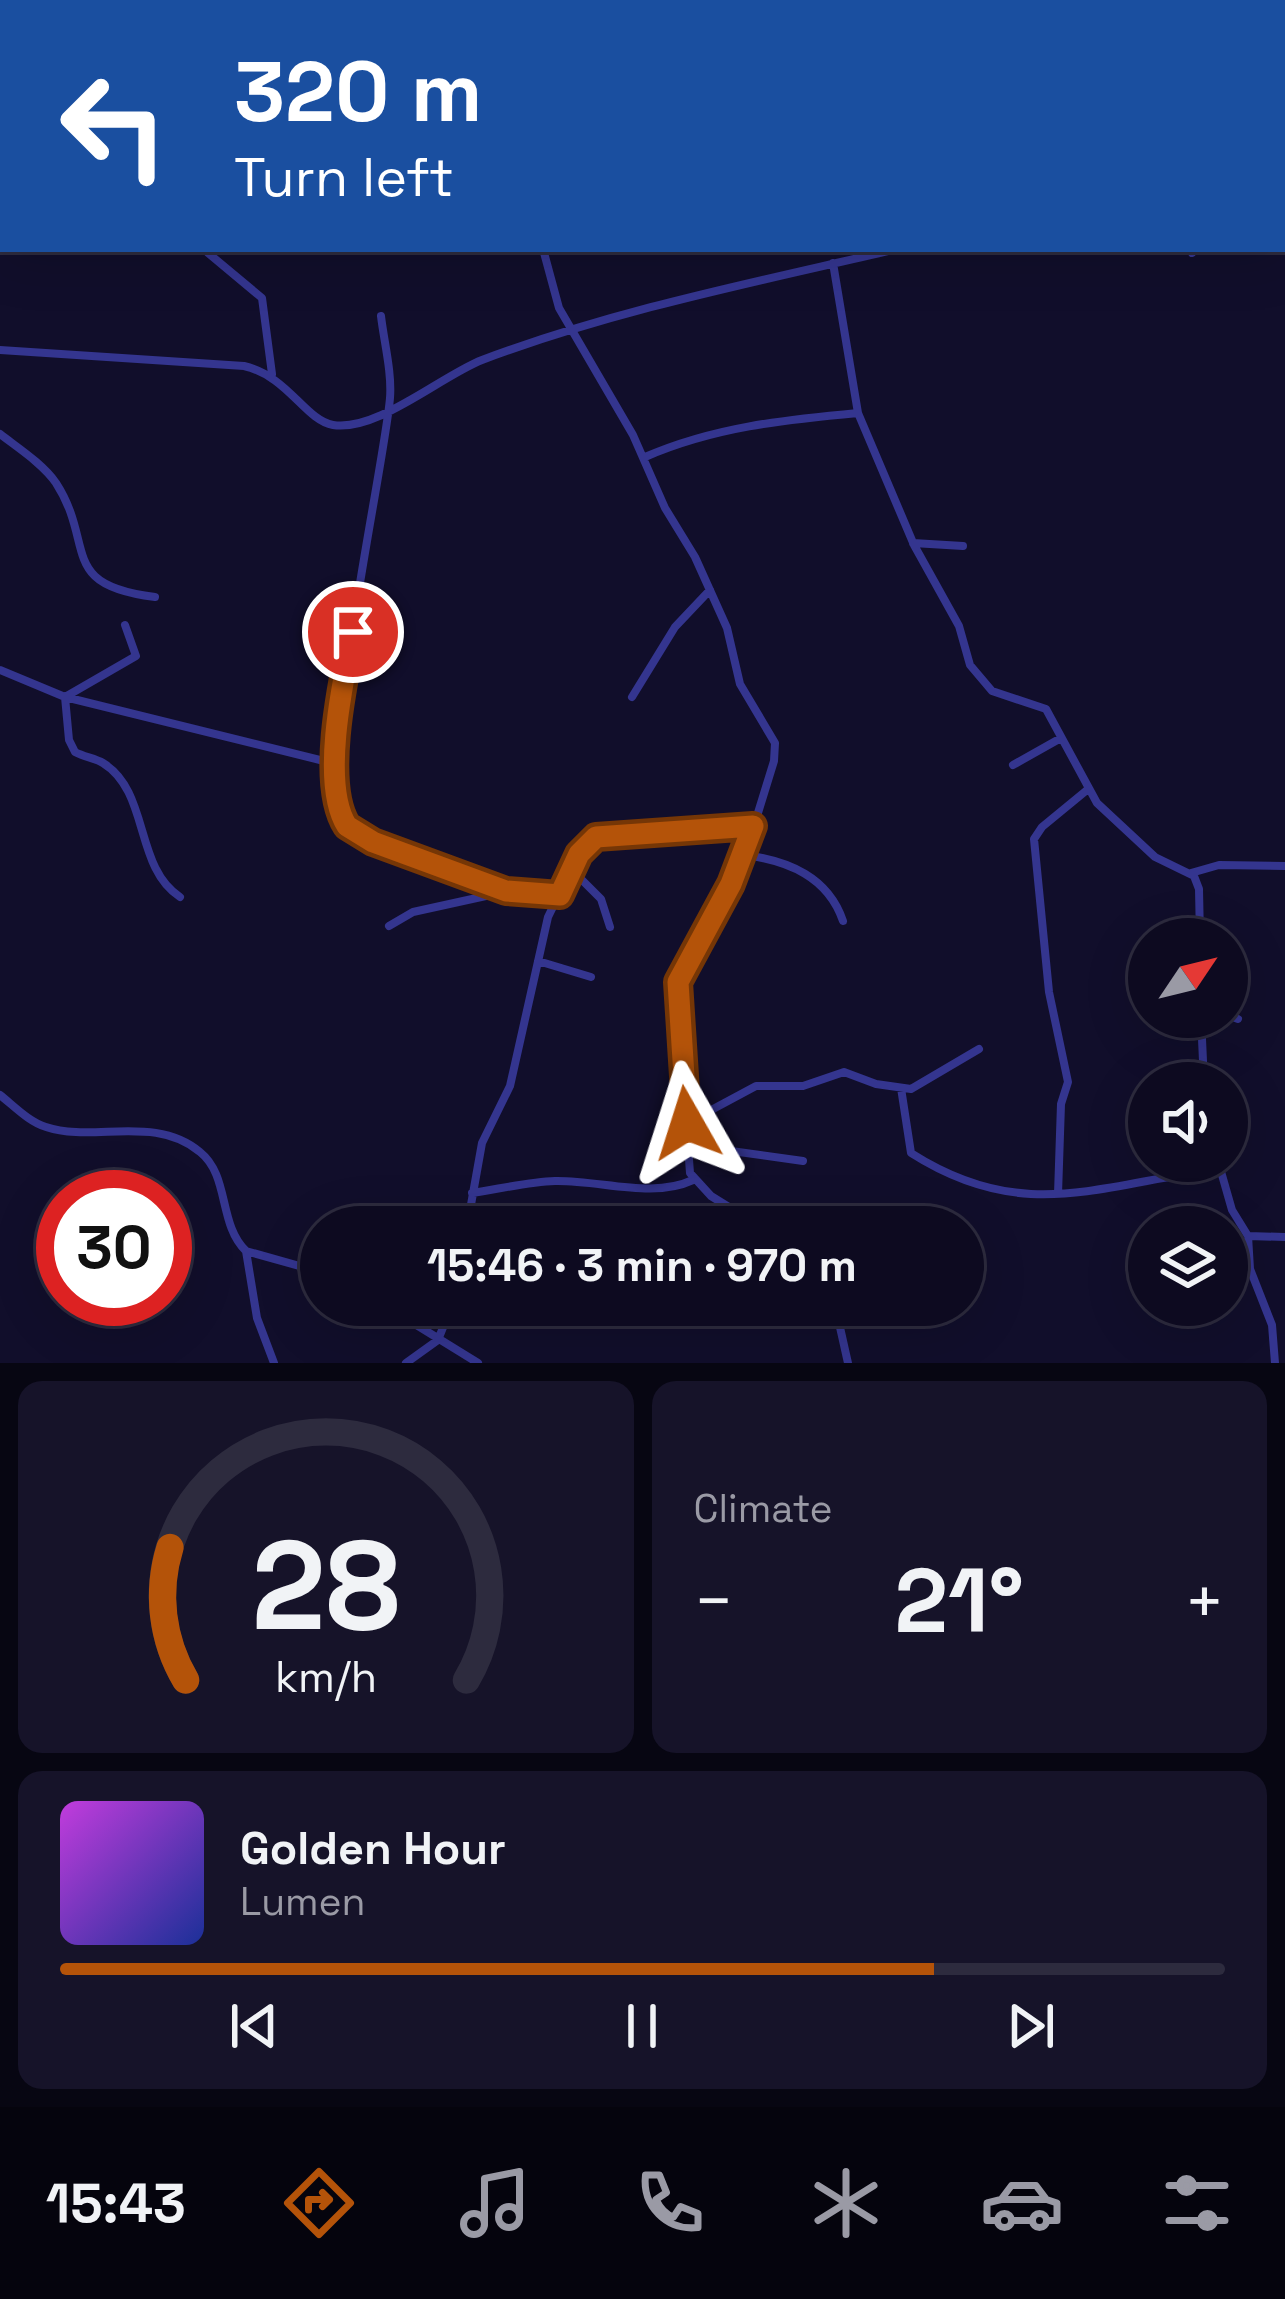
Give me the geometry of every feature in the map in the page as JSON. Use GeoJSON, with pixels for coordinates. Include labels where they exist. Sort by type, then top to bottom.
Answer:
{"type":"FeatureCollection","features":[{"type":"Feature","properties":{"kind":"street"},"geometry":{"type":"LineString","coordinates":[[544,252],[554,296],[645,458],[665,508],[727,628],[740,684],[775,743],[774,761],[745,855],[678,982],[693,1180],[731,1206]]}},
{"type":"Feature","properties":{"kind":"street"},"geometry":{"type":"LineString","coordinates":[[208,253],[262,298],[272,374]]}},
{"type":"Feature","properties":{"kind":"street"},"geometry":{"type":"LineString","coordinates":[[0,350],[232,364],[272,374],[312,414],[333,425],[388,411],[456,371],[639,307],[833,263],[854,254]]}},
{"type":"Feature","properties":{"kind":"street"},"geometry":{"type":"LineString","coordinates":[[833,263],[858,413],[913,543],[959,626],[975,676],[992,691],[1046,709],[1087,790],[1155,857],[1190,873],[1199,889],[1200,918]]}},
{"type":"Feature","properties":{"kind":"street"},"geometry":{"type":"LineString","coordinates":[[381,316],[390,388],[388,411],[343,683],[336,764],[338,796],[347,826],[373,842],[506,891],[560,895]]}},
{"type":"Feature","properties":{"kind":"street"},"geometry":{"type":"LineString","coordinates":[[645,458],[692,438],[742,425],[858,413]]}},
{"type":"Feature","properties":{"kind":"street"},"geometry":{"type":"LineString","coordinates":[[0,434],[53,479],[98,582],[118,592],[155,598]]}},
{"type":"Feature","properties":{"kind":"street"},"geometry":{"type":"LineString","coordinates":[[913,543],[963,546]]}},
{"type":"Feature","properties":{"kind":"street"},"geometry":{"type":"LineString","coordinates":[[632,697],[675,627],[710,590]]}},
{"type":"Feature","properties":{"kind":"street"},"geometry":{"type":"LineString","coordinates":[[65,697],[135,658],[136,646],[125,625]]}},
{"type":"Feature","properties":{"kind":"street"},"geometry":{"type":"LineString","coordinates":[[0,670],[65,697],[336,764]]}},
{"type":"Feature","properties":{"kind":"street"},"geometry":{"type":"LineString","coordinates":[[65,697],[72,747],[110,770],[134,809],[159,881],[180,897]]}},
{"type":"Feature","properties":{"kind":"street"},"geometry":{"type":"LineString","coordinates":[[1012,765],[1061,738]]}},
{"type":"Feature","properties":{"kind":"street"},"geometry":{"type":"LineString","coordinates":[[1058,1194],[1061,1104],[1068,1082],[1046,975],[1034,839],[1087,790]]}},
{"type":"Feature","properties":{"kind":"street"},"geometry":{"type":"LineString","coordinates":[[470,1206],[482,1143],[510,1086],[548,917],[585,846],[596,837],[753,826]]}},
{"type":"Feature","properties":{"kind":"street"},"geometry":{"type":"LineString","coordinates":[[745,855],[779,862],[818,881],[833,896],[843,921]]}},
{"type":"Feature","properties":{"kind":"street"},"geometry":{"type":"LineString","coordinates":[[1190,873],[1232,864],[1285,866]]}},
{"type":"Feature","properties":{"kind":"street"},"geometry":{"type":"LineString","coordinates":[[573,871],[601,899],[610,927]]}},
{"type":"Feature","properties":{"kind":"street"},"geometry":{"type":"LineString","coordinates":[[389,926],[413,912],[506,891]]}},
{"type":"Feature","properties":{"kind":"street"},"geometry":{"type":"LineString","coordinates":[[538,961],[591,977]]}},
{"type":"Feature","properties":{"kind":"street"},"geometry":{"type":"LineString","coordinates":[[687,1123],[756,1086],[803,1086],[844,1072],[915,1088],[979,1049]]}},
{"type":"Feature","properties":{"kind":"street"},"geometry":{"type":"LineString","coordinates":[[902,1088],[907,1144],[915,1157],[985,1187],[1011,1193],[1090,1194],[1132,1182]]}},
{"type":"Feature","properties":{"kind":"street"},"geometry":{"type":"LineString","coordinates":[[0,1095],[43,1127],[142,1132],[197,1148],[216,1176],[230,1232],[246,1251],[256,1318],[274,1363]]}},
{"type":"Feature","properties":{"kind":"street"},"geometry":{"type":"LineString","coordinates":[[688,1145],[802,1161]]}},
{"type":"Feature","properties":{"kind":"street"},"geometry":{"type":"LineString","coordinates":[[472,1193],[553,1181],[603,1181],[665,1191],[693,1180]]}},
{"type":"Feature","properties":{"kind":"street"},"geometry":{"type":"LineString","coordinates":[[1276,1363],[1272,1325],[1250,1269],[1248,1236],[1285,1238]]}},
{"type":"Feature","properties":{"kind":"street"},"geometry":{"type":"LineString","coordinates":[[246,1251],[300,1266]]}},
{"type":"Feature","properties":{"kind":"street"},"geometry":{"type":"LineString","coordinates":[[416,1326],[478,1363]]}},
{"type":"Feature","properties":{"kind":"street"},"geometry":{"type":"LineString","coordinates":[[406,1363],[438,1340],[444,1326]]}},
{"type":"Feature","properties":{"kind":"street"},"geometry":{"type":"LineString","coordinates":[[840,1326],[848,1363]]}},
{"type":"Feature","properties":{"kind":"route"},"geometry":{"type":"LineString","coordinates":[[353,632],[343,683],[338,796],[343,821],[373,842],[506,891],[560,895],[579,854],[596,837],[753,826],[745,855],[678,982],[687,1123]]}}]}
